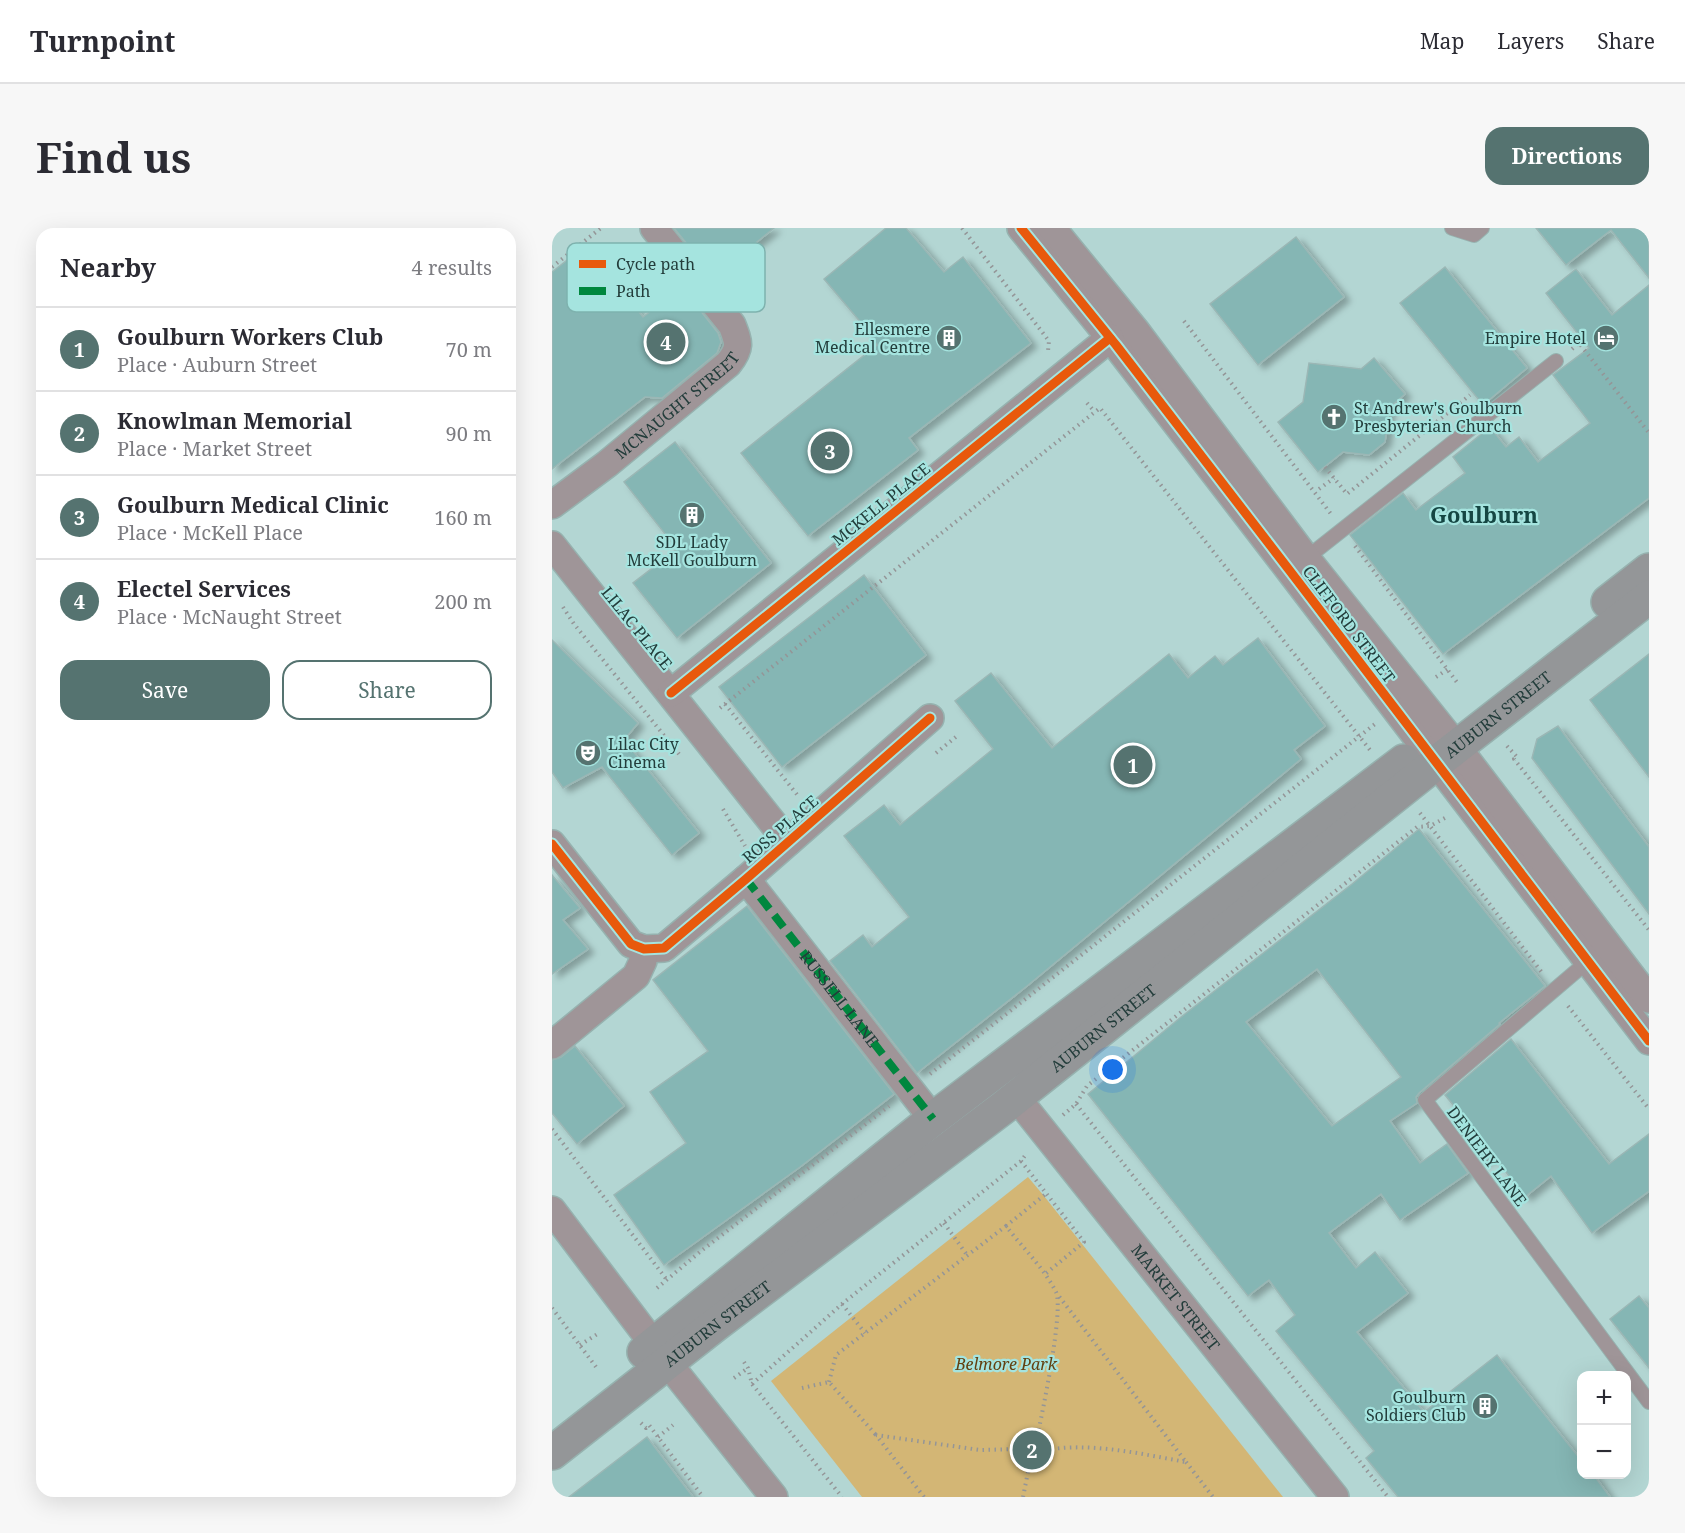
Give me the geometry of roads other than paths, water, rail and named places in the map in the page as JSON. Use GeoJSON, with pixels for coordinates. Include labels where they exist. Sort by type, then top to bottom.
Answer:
{"type":"FeatureCollection","features":[{"type":"Feature","properties":{"kind":"main road","name":"AUBURN STREET"},"geometry":{"type":"LineString","coordinates":[[552,1425],[661,1353],[1016,1097],[1440,747],[1649,570]]}},
{"type":"Feature","properties":{"kind":"main road","name":"AUBURN STREET"},"geometry":{"type":"LineString","coordinates":[[552,1454],[661,1353],[933,1119],[1440,747],[1649,597]]}},
{"type":"Feature","properties":{"kind":"street","name":"MCNAUGHT STREET"},"geometry":{"type":"LineString","coordinates":[[654,228],[666,243]]}},
{"type":"Feature","properties":{"kind":"street","name":"CLIFFORD STREET"},"geometry":{"type":"LineString","coordinates":[[1021,228],[1084,287]]}},
{"type":"Feature","properties":{"kind":"street","name":"CLIFFORD STREET"},"geometry":{"type":"LineString","coordinates":[[1052,228],[1084,287],[1120,338],[1440,747],[1649,999]]}},
{"type":"Feature","properties":{"kind":"street","name":"MCNAUGHT STREET"},"geometry":{"type":"LineString","coordinates":[[552,506],[607,464],[728,364],[737,353],[738,341],[732,325],[722,312]]}},
{"type":"Feature","properties":{"kind":"street","name":"MCKELL PLACE"},"geometry":{"type":"LineString","coordinates":[[670,693],[1120,338]]}},
{"type":"Feature","properties":{"kind":"street","name":"LILAC PLACE"},"geometry":{"type":"LineString","coordinates":[[552,545],[788,842]]}},
{"type":"Feature","properties":{"kind":"street","name":"ROSS PLACE"},"geometry":{"type":"LineString","coordinates":[[644,949],[663,948],[745,861],[788,842],[930,718]]}},
{"type":"Feature","properties":{"kind":"street","name":"CLIFFORD STREET"},"geometry":{"type":"LineString","coordinates":[[1440,747],[1587,962],[1649,1041]]}},
{"type":"Feature","properties":{"kind":"street"},"geometry":{"type":"LineString","coordinates":[[552,844],[627,940],[644,949],[643,961],[636,976],[552,1045]]}},
{"type":"Feature","properties":{"kind":"street","name":"RUSSELL LANE"},"geometry":{"type":"LineString","coordinates":[[745,861],[933,1119]]}},
{"type":"Feature","properties":{"kind":"street","name":"MARKET STREET"},"geometry":{"type":"LineString","coordinates":[[1016,1097],[1335,1497]]}},
{"type":"Feature","properties":{"kind":"street"},"geometry":{"type":"LineString","coordinates":[[552,1210],[774,1497]]}},
{"type":"Feature","properties":{"kind":"lane"},"geometry":{"type":"LineString","coordinates":[[1452,228],[1474,235],[1482,228]]}},
{"type":"Feature","properties":{"kind":"lane"},"geometry":{"type":"LineString","coordinates":[[1298,565],[1556,361]]}},
{"type":"Feature","properties":{"kind":"lane","name":"DENIEHY LANE"},"geometry":{"type":"LineString","coordinates":[[1587,962],[1425,1100],[1649,1401]]}},
{"type":"Feature","properties":{"kind":"place","name":"Ellesmere Medical Centre"},"geometry":{"type":"Point","coordinates":[949,338]}},
{"type":"Feature","properties":{"kind":"place","name":"Empire Hotel"},"geometry":{"type":"Point","coordinates":[1606,338]}},
{"type":"Feature","properties":{"kind":"place","name":"Electel Services"},"geometry":{"type":"Point","coordinates":[666,342]}},
{"type":"Feature","properties":{"kind":"place","name":"St Andrew's Goulburn Presbyterian Church"},"geometry":{"type":"Point","coordinates":[1334,417]}},
{"type":"Feature","properties":{"kind":"place","name":"Goulburn Medical Clinic"},"geometry":{"type":"Point","coordinates":[830,451]}},
{"type":"Feature","properties":{"kind":"place","name":"SDL Lady McKell Goulburn"},"geometry":{"type":"Point","coordinates":[692,515]}},
{"type":"Feature","properties":{"kind":"place","name":"Lilac City Cinema"},"geometry":{"type":"Point","coordinates":[588,753]}},
{"type":"Feature","properties":{"kind":"place","name":"Goulburn Workers Club"},"geometry":{"type":"Point","coordinates":[1133,765]}},
{"type":"Feature","properties":{"kind":"place","name":"Goulburn Soldiers Club"},"geometry":{"type":"Point","coordinates":[1485,1406]}},
{"type":"Feature","properties":{"kind":"place","name":"Knowlman Memorial"},"geometry":{"type":"Point","coordinates":[1032,1450]}},
{"type":"Feature","properties":{"kind":"district","name":"Goulburn"},"geometry":{"type":"Point","coordinates":[1484,515]}},
{"type":"Feature","properties":{"kind":"park label","name":"Belmore Park"},"geometry":{"type":"Point","coordinates":[1006,1364]}}]}
